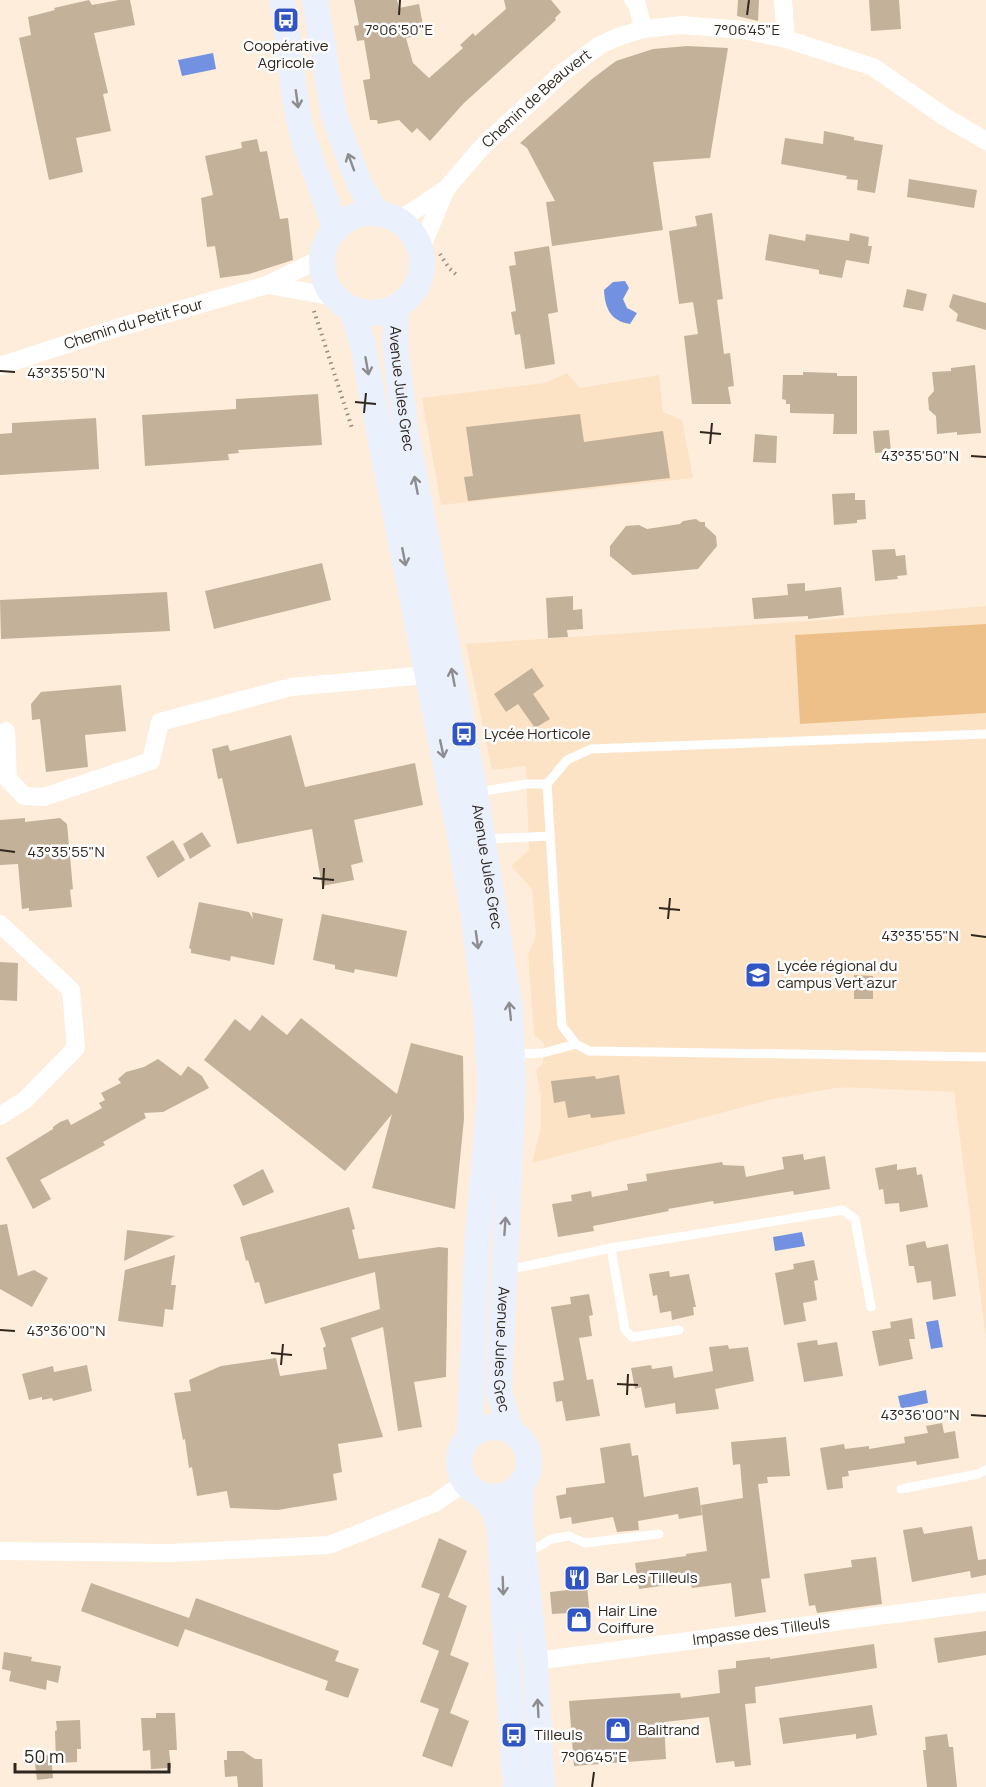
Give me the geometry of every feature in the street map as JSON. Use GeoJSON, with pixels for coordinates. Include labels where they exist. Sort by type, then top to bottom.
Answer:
{"type":"FeatureCollection","features":[{"type":"Feature","properties":{"kind":"street"},"geometry":{"type":"LineString","coordinates":[[282,0],[299,119],[310,162],[335,230]]}},
{"type":"Feature","properties":{"kind":"street"},"geometry":{"type":"LineString","coordinates":[[315,0],[334,116],[359,183],[386,216],[406,227],[429,251],[419,280],[406,300],[382,312],[367,313],[344,303],[327,286],[322,258],[329,238],[347,220],[362,214],[386,216]]}},
{"type":"Feature","properties":{"kind":"street"},"geometry":{"type":"LineString","coordinates":[[633,0],[637,4],[643,29]]}},
{"type":"Feature","properties":{"kind":"street"},"geometry":{"type":"LineString","coordinates":[[783,0],[786,39]]}},
{"type":"Feature","properties":{"kind":"street","name":"Chemin de Beauvert"},"geometry":{"type":"LineString","coordinates":[[386,216],[409,214],[446,189],[482,147],[561,74],[600,45],[643,29],[682,25],[743,30],[786,39],[873,67],[945,117],[986,141]]}},
{"type":"Feature","properties":{"kind":"street","name":"Chemin de Beauvert"},"geometry":{"type":"LineString","coordinates":[[429,251],[446,189]]}},
{"type":"Feature","properties":{"kind":"street","name":"Chemin du Petit Four"},"geometry":{"type":"LineString","coordinates":[[0,366],[112,329],[267,285],[322,258]]}},
{"type":"Feature","properties":{"kind":"street","name":"Chemin du Petit Four"},"geometry":{"type":"LineString","coordinates":[[267,285],[293,288],[344,303]]}},
{"type":"Feature","properties":{"kind":"street","name":"Avenue Jules Grec"},"geometry":{"type":"LineString","coordinates":[[344,303],[363,345],[472,904],[485,999],[489,1049],[488,1126],[477,1245],[470,1436]]}},
{"type":"Feature","properties":{"kind":"street","name":"Avenue Jules Grec"},"geometry":{"type":"LineString","coordinates":[[396,307],[395,345],[406,434],[476,792],[506,974],[513,1054],[512,1118],[499,1390],[510,1430]]}},
{"type":"Feature","properties":{"kind":"street"},"geometry":{"type":"LineString","coordinates":[[6,731],[8,779],[24,795],[44,797],[152,761],[160,722],[291,687],[427,675]]}},
{"type":"Feature","properties":{"kind":"street"},"geometry":{"type":"LineString","coordinates":[[0,924],[71,990],[76,1048],[26,1100],[0,1116]]}},
{"type":"Feature","properties":{"kind":"street"},"geometry":{"type":"LineString","coordinates":[[516,1787],[500,1527],[495,1512],[460,1471],[459,1458],[462,1446],[470,1436],[482,1429],[496,1426],[510,1430],[521,1438],[528,1449],[530,1462],[528,1474],[521,1486],[519,1503],[535,1661],[542,1787]]}},
{"type":"Feature","properties":{"kind":"street"},"geometry":{"type":"LineString","coordinates":[[0,1551],[171,1553],[329,1545],[474,1489],[497,1498],[510,1494],[521,1486]]}},
{"type":"Feature","properties":{"kind":"street","name":"Impasse des Tilleuls"},"geometry":{"type":"LineString","coordinates":[[535,1661],[986,1602]]}},
{"type":"Feature","properties":{"kind":"lane"},"geometry":{"type":"LineString","coordinates":[[986,734],[591,749],[567,760],[547,784],[562,1026],[576,1044],[589,1051],[986,1057]]}},
{"type":"Feature","properties":{"kind":"lane"},"geometry":{"type":"LineString","coordinates":[[476,792],[527,784],[547,784]]}},
{"type":"Feature","properties":{"kind":"lane"},"geometry":{"type":"LineString","coordinates":[[483,839],[550,836]]}},
{"type":"Feature","properties":{"kind":"lane"},"geometry":{"type":"LineString","coordinates":[[513,1054],[543,1053],[576,1044]]}},
{"type":"Feature","properties":{"kind":"lane"},"geometry":{"type":"LineString","coordinates":[[504,1269],[611,1248],[843,1210],[855,1220],[871,1307]]}},
{"type":"Feature","properties":{"kind":"lane"},"geometry":{"type":"LineString","coordinates":[[611,1248],[625,1330],[632,1337],[679,1330]]}},
{"type":"Feature","properties":{"kind":"lane"},"geometry":{"type":"LineString","coordinates":[[901,1489],[986,1470]]}},
{"type":"Feature","properties":{"kind":"lane"},"geometry":{"type":"LineString","coordinates":[[524,1551],[540,1546],[550,1539],[569,1536],[585,1543],[659,1534]]}},
{"type":"Feature","properties":{"kind":"path"},"geometry":{"type":"LineString","coordinates":[[429,251],[458,276]]}},
{"type":"Feature","properties":{"kind":"path"},"geometry":{"type":"LineString","coordinates":[[312,306],[352,428]]}},
{"type":"Feature","properties":{"kind":"shaded area"},"geometry":{"type":"Polygon","coordinates":[[[567,373],[580,388],[659,375],[663,412],[682,420],[693,478],[441,505],[422,398],[545,383],[567,373]]]}},
{"type":"Feature","properties":{"kind":"shaded area","name":"Lycée régional du campus Vert azur"},"geometry":{"type":"Polygon","coordinates":[[[986,606],[986,1339],[954,1092],[842,1087],[773,1099],[532,1163],[541,1127],[541,1097],[536,1070],[543,1063],[544,1043],[534,1035],[528,955],[536,936],[532,889],[511,866],[529,850],[526,766],[492,770],[466,644],[809,621],[986,606]]]}},
{"type":"Feature","properties":{"kind":"shaded area"},"geometry":{"type":"Polygon","coordinates":[[[986,624],[986,713],[800,724],[795,635],[986,624]]]}},
{"type":"Feature","properties":{"kind":"water"},"geometry":{"type":"Polygon","coordinates":[[[213,53],[216,69],[182,76],[178,60],[213,53]]]}},
{"type":"Feature","properties":{"kind":"water"},"geometry":{"type":"Polygon","coordinates":[[[625,281],[629,288],[623,299],[627,308],[637,313],[630,324],[618,320],[610,313],[604,290],[613,282],[625,281]]]}},
{"type":"Feature","properties":{"kind":"water"},"geometry":{"type":"Polygon","coordinates":[[[802,1232],[805,1246],[775,1251],[773,1237],[802,1232]]]}},
{"type":"Feature","properties":{"kind":"water"},"geometry":{"type":"Polygon","coordinates":[[[938,1320],[943,1347],[931,1349],[926,1322],[938,1320]]]}},
{"type":"Feature","properties":{"kind":"water"},"geometry":{"type":"Polygon","coordinates":[[[926,1390],[928,1403],[901,1409],[898,1396],[926,1390]]]}},
{"type":"Feature","properties":{"kind":"building"},"geometry":{"type":"Polygon","coordinates":[[[89,0],[92,5],[130,0],[135,25],[94,33],[108,93],[103,94],[111,131],[76,138],[83,172],[49,180],[19,38],[31,35],[28,17],[89,0]]]}},
{"type":"Feature","properties":{"kind":"building"},"geometry":{"type":"Polygon","coordinates":[[[354,0],[397,0],[399,8],[419,4],[423,25],[415,27],[416,36],[406,38],[413,63],[429,78],[463,48],[460,45],[473,33],[475,36],[506,9],[504,0],[551,0],[561,12],[555,18],[556,20],[464,103],[430,141],[417,128],[412,133],[399,120],[378,124],[377,120],[370,120],[363,80],[370,79],[370,75],[364,40],[357,41],[354,26],[359,25],[354,0]]]}},
{"type":"Feature","properties":{"kind":"building"},"geometry":{"type":"Polygon","coordinates":[[[738,0],[759,0],[758,21],[737,16],[738,0]]]}},
{"type":"Feature","properties":{"kind":"building"},"geometry":{"type":"Polygon","coordinates":[[[869,0],[899,0],[901,29],[871,31],[869,0]]]}},
{"type":"Feature","properties":{"kind":"building"},"geometry":{"type":"Polygon","coordinates":[[[687,46],[728,48],[710,158],[653,162],[663,230],[552,246],[546,202],[555,201],[527,148],[520,143],[592,79],[616,61],[653,49],[687,46]]]}},
{"type":"Feature","properties":{"kind":"building"},"geometry":{"type":"Polygon","coordinates":[[[824,131],[854,137],[854,140],[883,145],[875,193],[857,190],[858,180],[846,179],[847,176],[781,164],[785,138],[823,144],[824,131]]]}},
{"type":"Feature","properties":{"kind":"building"},"geometry":{"type":"Polygon","coordinates":[[[257,139],[260,152],[267,151],[280,219],[288,218],[293,260],[249,274],[220,278],[215,246],[207,247],[201,198],[213,195],[205,156],[242,148],[241,142],[257,139]]]}},
{"type":"Feature","properties":{"kind":"building"},"geometry":{"type":"Polygon","coordinates":[[[909,179],[977,190],[974,208],[907,197],[909,179]]]}},
{"type":"Feature","properties":{"kind":"building"},"geometry":{"type":"Polygon","coordinates":[[[712,213],[723,299],[717,300],[724,354],[730,353],[734,386],[728,387],[731,404],[692,404],[684,336],[698,334],[693,302],[679,304],[669,231],[697,226],[695,216],[712,213]]]}},
{"type":"Feature","properties":{"kind":"building"},"geometry":{"type":"Polygon","coordinates":[[[850,233],[869,237],[868,246],[872,246],[869,264],[846,260],[842,278],[819,274],[819,270],[765,260],[769,234],[805,241],[806,234],[849,241],[850,233]]]}},
{"type":"Feature","properties":{"kind":"building"},"geometry":{"type":"Polygon","coordinates":[[[549,246],[558,312],[548,314],[555,364],[525,369],[520,334],[515,335],[511,312],[516,311],[509,266],[516,265],[514,252],[549,246]]]}},
{"type":"Feature","properties":{"kind":"building"},"geometry":{"type":"Polygon","coordinates":[[[907,289],[927,294],[923,311],[903,307],[907,289]]]}},
{"type":"Feature","properties":{"kind":"building"},"geometry":{"type":"Polygon","coordinates":[[[953,294],[986,303],[986,330],[956,321],[958,314],[949,307],[953,294]]]}},
{"type":"Feature","properties":{"kind":"building"},"geometry":{"type":"Polygon","coordinates":[[[975,365],[981,433],[937,434],[936,416],[929,410],[928,398],[934,391],[932,372],[951,371],[951,368],[975,365]]]}},
{"type":"Feature","properties":{"kind":"building"},"geometry":{"type":"Polygon","coordinates":[[[803,372],[857,376],[857,434],[833,434],[834,414],[790,413],[790,404],[786,404],[786,400],[782,399],[783,375],[803,375],[803,372]]]}},
{"type":"Feature","properties":{"kind":"building"},"geometry":{"type":"Polygon","coordinates":[[[318,394],[322,445],[238,450],[239,453],[228,454],[229,460],[145,466],[142,415],[236,409],[236,399],[318,394]]]}},
{"type":"Feature","properties":{"kind":"building"},"geometry":{"type":"Polygon","coordinates":[[[580,414],[584,442],[663,431],[670,478],[468,501],[464,477],[473,476],[466,427],[580,414]]]}},
{"type":"Feature","properties":{"kind":"building"},"geometry":{"type":"Polygon","coordinates":[[[96,418],[99,469],[0,475],[0,434],[12,433],[12,423],[96,418]]]}},
{"type":"Feature","properties":{"kind":"building"},"geometry":{"type":"Polygon","coordinates":[[[889,430],[891,452],[875,453],[873,431],[889,430]]]}},
{"type":"Feature","properties":{"kind":"building"},"geometry":{"type":"Polygon","coordinates":[[[755,434],[777,436],[776,463],[753,462],[755,434]]]}},
{"type":"Feature","properties":{"kind":"building"},"geometry":{"type":"Polygon","coordinates":[[[855,493],[855,500],[865,500],[866,519],[857,520],[857,523],[834,525],[832,494],[855,493]]]}},
{"type":"Feature","properties":{"kind":"building"},"geometry":{"type":"Polygon","coordinates":[[[696,519],[705,522],[705,526],[716,536],[717,546],[698,569],[633,575],[610,556],[610,546],[626,526],[639,525],[647,529],[696,519]]]}},
{"type":"Feature","properties":{"kind":"building"},"geometry":{"type":"Polygon","coordinates":[[[895,549],[896,556],[905,555],[907,575],[897,576],[898,579],[875,581],[872,550],[895,549]]]}},
{"type":"Feature","properties":{"kind":"building"},"geometry":{"type":"Polygon","coordinates":[[[322,563],[331,600],[214,629],[205,591],[322,563]]]}},
{"type":"Feature","properties":{"kind":"building"},"geometry":{"type":"Polygon","coordinates":[[[805,583],[805,591],[841,587],[844,615],[808,619],[808,616],[754,619],[752,598],[788,595],[787,584],[805,583]]]}},
{"type":"Feature","properties":{"kind":"building"},"geometry":{"type":"Polygon","coordinates":[[[167,592],[170,631],[1,639],[0,600],[167,592]]]}},
{"type":"Feature","properties":{"kind":"building"},"geometry":{"type":"Polygon","coordinates":[[[573,596],[573,610],[582,609],[583,629],[567,630],[568,637],[548,638],[546,598],[573,596]]]}},
{"type":"Feature","properties":{"kind":"building"},"geometry":{"type":"Polygon","coordinates":[[[532,668],[544,686],[533,694],[550,719],[535,728],[518,704],[506,712],[494,694],[532,668]]]}},
{"type":"Feature","properties":{"kind":"building"},"geometry":{"type":"Polygon","coordinates":[[[121,685],[126,731],[85,735],[88,767],[46,772],[40,719],[32,720],[31,704],[41,692],[121,685]]]}},
{"type":"Feature","properties":{"kind":"building"},"geometry":{"type":"Polygon","coordinates":[[[291,735],[305,787],[415,763],[423,805],[354,820],[363,862],[351,865],[354,880],[322,886],[312,829],[237,844],[222,778],[218,779],[212,749],[228,745],[230,751],[291,735]]]}},
{"type":"Feature","properties":{"kind":"building"},"geometry":{"type":"Polygon","coordinates":[[[25,818],[25,822],[60,818],[67,824],[73,889],[70,890],[72,907],[29,911],[29,908],[22,909],[18,864],[0,865],[0,820],[25,818]]]}},
{"type":"Feature","properties":{"kind":"building"},"geometry":{"type":"Polygon","coordinates":[[[202,832],[211,846],[190,859],[183,844],[202,832]]]}},
{"type":"Feature","properties":{"kind":"building"},"geometry":{"type":"Polygon","coordinates":[[[173,840],[185,860],[158,878],[146,857],[173,840]]]}},
{"type":"Feature","properties":{"kind":"building"},"geometry":{"type":"Polygon","coordinates":[[[199,902],[249,912],[253,919],[252,912],[283,919],[274,965],[231,956],[230,961],[191,953],[189,948],[199,902]]]}},
{"type":"Feature","properties":{"kind":"building"},"geometry":{"type":"Polygon","coordinates":[[[322,914],[407,931],[397,977],[355,969],[354,973],[335,969],[335,965],[313,960],[322,914]]]}},
{"type":"Feature","properties":{"kind":"building"},"geometry":{"type":"Polygon","coordinates":[[[0,962],[18,963],[17,1001],[0,1000],[0,962]]]}},
{"type":"Feature","properties":{"kind":"building"},"geometry":{"type":"Polygon","coordinates":[[[854,975],[873,976],[873,999],[854,999],[854,975]]]}},
{"type":"Feature","properties":{"kind":"building"},"geometry":{"type":"Polygon","coordinates":[[[262,1015],[287,1035],[301,1018],[397,1094],[411,1043],[463,1056],[464,1119],[455,1209],[372,1188],[392,1114],[345,1171],[204,1060],[235,1019],[250,1031],[262,1015]]]}},
{"type":"Feature","properties":{"kind":"building"},"geometry":{"type":"Polygon","coordinates":[[[158,1059],[181,1076],[188,1066],[202,1076],[209,1088],[163,1112],[144,1113],[146,1118],[103,1142],[105,1145],[40,1180],[51,1199],[33,1209],[6,1158],[53,1129],[60,1122],[68,1119],[71,1125],[102,1108],[99,1103],[105,1100],[101,1093],[121,1083],[118,1079],[126,1072],[144,1067],[158,1059]]]}},
{"type":"Feature","properties":{"kind":"building"},"geometry":{"type":"Polygon","coordinates":[[[619,1075],[625,1114],[591,1118],[590,1114],[568,1118],[565,1101],[554,1103],[551,1081],[595,1076],[596,1079],[619,1075]]]}},
{"type":"Feature","properties":{"kind":"building"},"geometry":{"type":"Polygon","coordinates":[[[803,1154],[804,1160],[825,1156],[830,1189],[794,1195],[793,1191],[714,1204],[713,1201],[593,1226],[594,1231],[558,1237],[552,1204],[572,1201],[571,1195],[591,1191],[592,1197],[628,1190],[627,1184],[647,1181],[646,1174],[722,1162],[723,1165],[744,1166],[746,1177],[784,1169],[782,1157],[803,1154]]]}},
{"type":"Feature","properties":{"kind":"building"},"geometry":{"type":"Polygon","coordinates":[[[897,1164],[897,1170],[916,1167],[917,1175],[922,1174],[928,1207],[900,1212],[899,1203],[885,1204],[883,1189],[879,1190],[875,1168],[897,1164]]]}},
{"type":"Feature","properties":{"kind":"building"},"geometry":{"type":"Polygon","coordinates":[[[263,1169],[274,1192],[243,1206],[233,1185],[263,1169]]]}},
{"type":"Feature","properties":{"kind":"building"},"geometry":{"type":"Polygon","coordinates":[[[349,1207],[359,1259],[439,1247],[448,1248],[446,1377],[414,1382],[422,1427],[398,1431],[383,1327],[351,1338],[383,1437],[338,1444],[342,1472],[333,1474],[337,1500],[278,1510],[230,1508],[227,1491],[197,1496],[174,1393],[191,1391],[189,1380],[221,1366],[276,1358],[280,1376],[327,1369],[323,1348],[326,1346],[320,1328],[380,1309],[375,1272],[265,1304],[259,1282],[255,1283],[248,1260],[246,1261],[240,1237],[349,1207]]]}},
{"type":"Feature","properties":{"kind":"building"},"geometry":{"type":"Polygon","coordinates":[[[7,1224],[18,1276],[34,1270],[48,1278],[32,1307],[0,1289],[0,1225],[7,1224]]]}},
{"type":"Feature","properties":{"kind":"building"},"geometry":{"type":"Polygon","coordinates":[[[127,1230],[175,1236],[124,1261],[127,1230]]]}},
{"type":"Feature","properties":{"kind":"building"},"geometry":{"type":"Polygon","coordinates":[[[925,1241],[927,1248],[948,1244],[956,1296],[933,1300],[931,1281],[917,1283],[914,1266],[909,1266],[906,1245],[925,1241]]]}},
{"type":"Feature","properties":{"kind":"building"},"geometry":{"type":"Polygon","coordinates":[[[175,1255],[171,1285],[176,1285],[173,1310],[165,1309],[163,1327],[118,1321],[125,1270],[175,1255]]]}},
{"type":"Feature","properties":{"kind":"building"},"geometry":{"type":"Polygon","coordinates":[[[814,1260],[818,1280],[814,1281],[817,1300],[803,1303],[806,1321],[784,1325],[775,1273],[794,1269],[793,1264],[814,1260]]]}},
{"type":"Feature","properties":{"kind":"building"},"geometry":{"type":"Polygon","coordinates":[[[669,1271],[670,1277],[689,1274],[696,1307],[693,1307],[694,1315],[672,1320],[671,1311],[660,1313],[657,1295],[653,1296],[649,1274],[669,1271]]]}},
{"type":"Feature","properties":{"kind":"building"},"geometry":{"type":"Polygon","coordinates":[[[589,1294],[593,1315],[589,1316],[592,1336],[579,1338],[587,1380],[593,1379],[600,1416],[566,1421],[562,1401],[556,1402],[553,1382],[564,1380],[551,1307],[571,1304],[570,1297],[589,1294]]]}},
{"type":"Feature","properties":{"kind":"building"},"geometry":{"type":"Polygon","coordinates":[[[912,1318],[915,1339],[909,1339],[913,1359],[879,1366],[872,1331],[891,1328],[890,1322],[912,1318]]]}},
{"type":"Feature","properties":{"kind":"building"},"geometry":{"type":"Polygon","coordinates":[[[817,1340],[818,1345],[837,1342],[843,1376],[804,1382],[797,1343],[817,1340]]]}},
{"type":"Feature","properties":{"kind":"building"},"geometry":{"type":"Polygon","coordinates":[[[728,1345],[729,1349],[748,1347],[754,1381],[715,1389],[719,1409],[676,1414],[675,1403],[645,1408],[641,1387],[635,1389],[631,1368],[651,1365],[652,1369],[672,1366],[674,1378],[713,1371],[709,1347],[728,1345]]]}},
{"type":"Feature","properties":{"kind":"building"},"geometry":{"type":"Polygon","coordinates":[[[87,1365],[92,1391],[53,1401],[52,1398],[42,1400],[42,1397],[29,1400],[22,1374],[53,1366],[54,1372],[87,1365]]]}},
{"type":"Feature","properties":{"kind":"building"},"geometry":{"type":"Polygon","coordinates":[[[942,1423],[944,1433],[955,1431],[959,1458],[917,1465],[916,1461],[848,1471],[849,1476],[842,1477],[843,1488],[827,1490],[820,1448],[844,1444],[845,1449],[869,1446],[869,1449],[905,1443],[904,1437],[928,1433],[926,1426],[942,1423]]]}},
{"type":"Feature","properties":{"kind":"building"},"geometry":{"type":"Polygon","coordinates":[[[786,1437],[790,1476],[767,1477],[768,1483],[758,1484],[770,1578],[761,1579],[766,1612],[735,1617],[731,1583],[692,1588],[690,1582],[639,1589],[635,1563],[707,1551],[701,1505],[743,1498],[740,1464],[733,1465],[731,1442],[786,1437]]]}},
{"type":"Feature","properties":{"kind":"building"},"geometry":{"type":"Polygon","coordinates":[[[630,1443],[632,1456],[638,1455],[644,1497],[698,1487],[702,1515],[679,1519],[678,1514],[638,1521],[639,1530],[617,1532],[613,1517],[572,1524],[571,1517],[560,1519],[556,1496],[566,1494],[566,1488],[605,1483],[600,1448],[630,1443]]]}},
{"type":"Feature","properties":{"kind":"building"},"geometry":{"type":"Polygon","coordinates":[[[972,1526],[978,1560],[986,1559],[986,1575],[971,1578],[970,1571],[912,1582],[903,1530],[922,1527],[924,1534],[972,1526]]]}},
{"type":"Feature","properties":{"kind":"building"},"geometry":{"type":"Polygon","coordinates":[[[439,1538],[467,1551],[448,1597],[467,1606],[450,1655],[469,1663],[450,1713],[469,1721],[452,1767],[422,1756],[439,1709],[420,1702],[439,1651],[422,1644],[440,1594],[421,1587],[439,1538]]]}},
{"type":"Feature","properties":{"kind":"building"},"geometry":{"type":"Polygon","coordinates":[[[876,1557],[882,1604],[817,1613],[815,1605],[809,1606],[804,1574],[852,1567],[851,1560],[876,1557]]]}},
{"type":"Feature","properties":{"kind":"building"},"geometry":{"type":"Polygon","coordinates":[[[585,1566],[591,1626],[571,1628],[570,1613],[552,1614],[550,1592],[568,1590],[566,1568],[585,1566]]]}},
{"type":"Feature","properties":{"kind":"building"},"geometry":{"type":"Polygon","coordinates":[[[91,1583],[189,1618],[196,1598],[339,1651],[335,1661],[359,1669],[348,1698],[325,1690],[328,1681],[185,1629],[178,1647],[81,1611],[91,1583]]]}},
{"type":"Feature","properties":{"kind":"building"},"geometry":{"type":"Polygon","coordinates":[[[986,1631],[986,1655],[938,1663],[934,1638],[986,1631]]]}},
{"type":"Feature","properties":{"kind":"building"},"geometry":{"type":"Polygon","coordinates":[[[874,1644],[877,1668],[755,1687],[756,1703],[745,1704],[751,1765],[735,1767],[734,1761],[716,1763],[709,1717],[664,1722],[666,1759],[574,1766],[569,1701],[680,1693],[681,1698],[720,1693],[718,1670],[736,1668],[736,1661],[770,1657],[770,1659],[874,1644]]]}},
{"type":"Feature","properties":{"kind":"building"},"geometry":{"type":"Polygon","coordinates":[[[4,1652],[32,1657],[31,1661],[61,1666],[58,1683],[47,1680],[46,1690],[9,1681],[11,1671],[2,1669],[4,1652]]]}},
{"type":"Feature","properties":{"kind":"building"},"geometry":{"type":"Polygon","coordinates":[[[872,1705],[877,1735],[856,1739],[856,1734],[783,1744],[779,1718],[872,1705]]]}},
{"type":"Feature","properties":{"kind":"building"},"geometry":{"type":"Polygon","coordinates":[[[156,1713],[175,1713],[177,1750],[169,1750],[171,1768],[151,1769],[150,1750],[143,1751],[141,1718],[156,1718],[156,1713]]]}},
{"type":"Feature","properties":{"kind":"building"},"geometry":{"type":"Polygon","coordinates":[[[80,1720],[81,1749],[77,1749],[77,1762],[56,1763],[56,1721],[80,1720]]]}},
{"type":"Feature","properties":{"kind":"building"},"geometry":{"type":"Polygon","coordinates":[[[947,1734],[949,1747],[953,1747],[957,1787],[927,1787],[923,1750],[926,1750],[925,1737],[947,1734]]]}},
{"type":"Feature","properties":{"kind":"building"},"geometry":{"type":"Polygon","coordinates":[[[227,1751],[243,1751],[255,1759],[262,1759],[263,1787],[238,1787],[237,1776],[225,1777],[224,1760],[227,1760],[227,1751]]]}},
{"type":"Feature","properties":{"kind":"building"},"geometry":{"type":"Polygon","coordinates":[[[51,1755],[53,1778],[37,1780],[34,1756],[51,1755]]]}},
{"type":"Feature","properties":{"kind":"place","name":"Coopérative Agricole"},"geometry":{"type":"Point","coordinates":[286,20]}},
{"type":"Feature","properties":{"kind":"place","name":"Lycée Horticole"},"geometry":{"type":"Point","coordinates":[464,734]}},
{"type":"Feature","properties":{"kind":"place","name":"Lycée régional du campus Vert azur"},"geometry":{"type":"Point","coordinates":[758,975]}},
{"type":"Feature","properties":{"kind":"place","name":"Bar Les Tilleuls"},"geometry":{"type":"Point","coordinates":[577,1578]}},
{"type":"Feature","properties":{"kind":"place","name":"Hair Line Coiffure"},"geometry":{"type":"Point","coordinates":[579,1620]}},
{"type":"Feature","properties":{"kind":"place","name":"Balitrand"},"geometry":{"type":"Point","coordinates":[618,1730]}},
{"type":"Feature","properties":{"kind":"place","name":"Tilleuls"},"geometry":{"type":"Point","coordinates":[514,1735]}}]}
